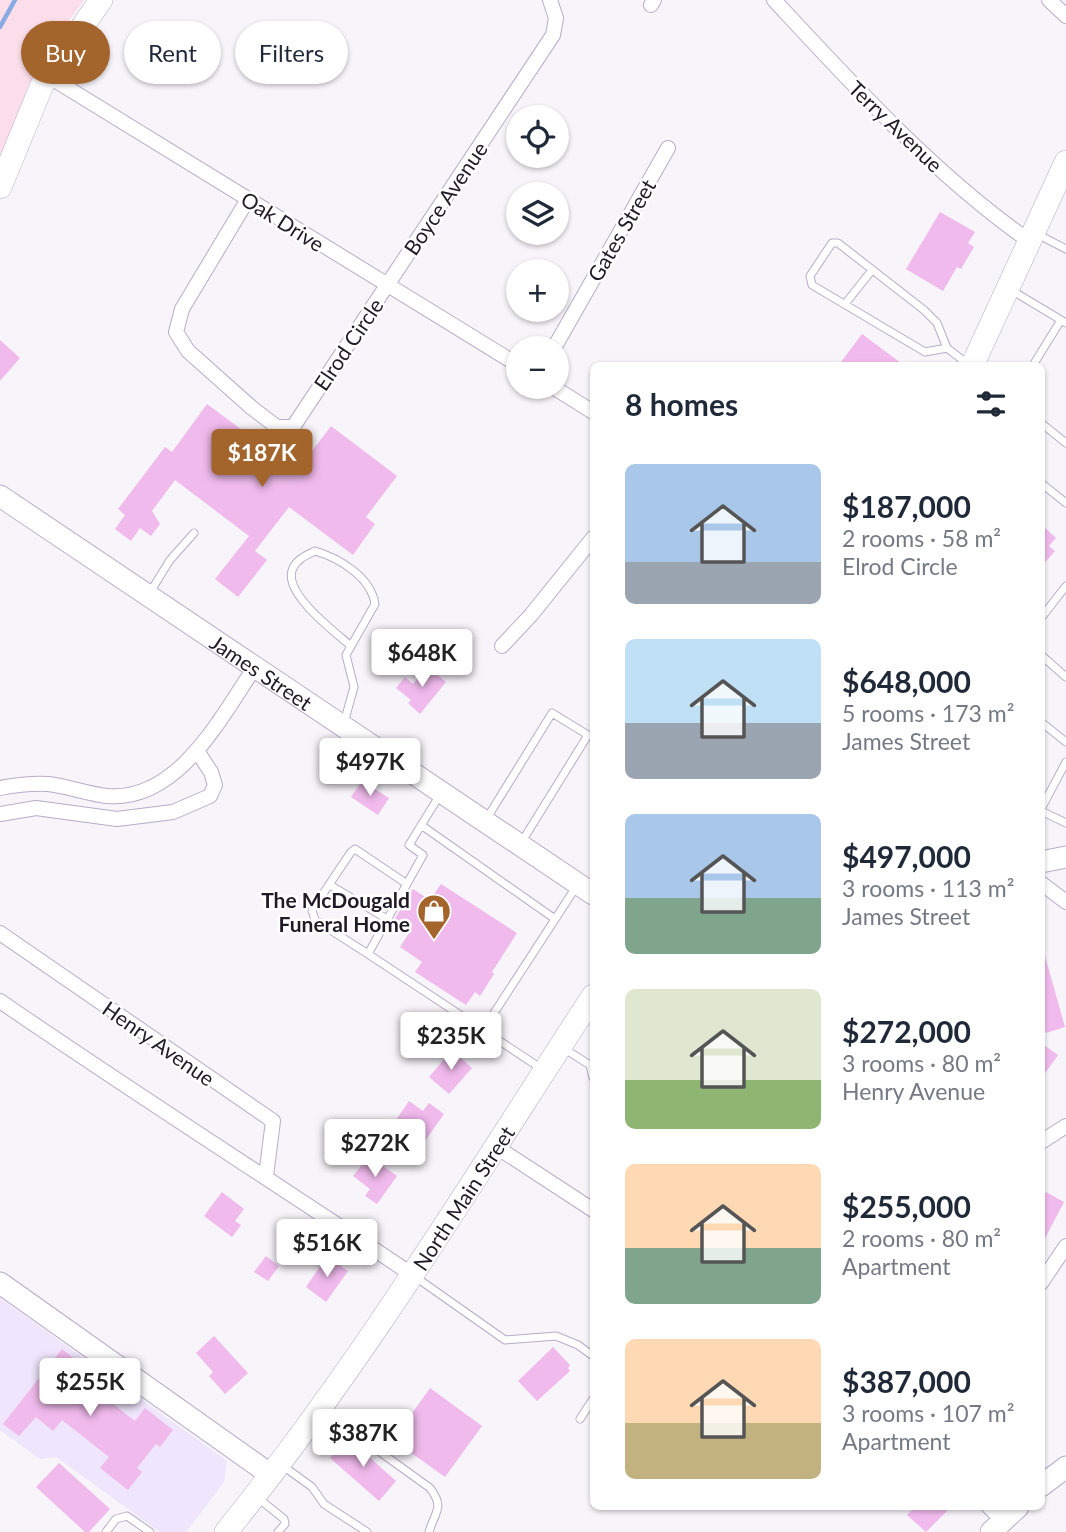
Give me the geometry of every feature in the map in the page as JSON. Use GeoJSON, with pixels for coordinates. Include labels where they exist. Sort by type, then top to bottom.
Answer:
{"type":"FeatureCollection","features":[{"type":"Feature","properties":{"kind":"main road"},"geometry":{"type":"LineString","coordinates":[[86,21],[101,0]]}},
{"type":"Feature","properties":{"kind":"main road"},"geometry":{"type":"LineString","coordinates":[[0,187],[43,84]]}},
{"type":"Feature","properties":{"kind":"main road"},"geometry":{"type":"LineString","coordinates":[[973,362],[1066,162]]}},
{"type":"Feature","properties":{"kind":"main road","name":"North Main Street"},"geometry":{"type":"LineString","coordinates":[[234,1529],[411,1274],[590,1001]]}},
{"type":"Feature","properties":{"kind":"street","name":"Boyce Avenue"},"geometry":{"type":"LineString","coordinates":[[387,285],[553,36],[556,18],[550,0]]}},
{"type":"Feature","properties":{"kind":"street","name":"Terry Avenue"},"geometry":{"type":"LineString","coordinates":[[774,0],[922,154],[992,215],[1032,236]]}},
{"type":"Feature","properties":{"kind":"street"},"geometry":{"type":"LineString","coordinates":[[1049,0],[1066,16]]}},
{"type":"Feature","properties":{"kind":"street","name":"Oak Drive"},"geometry":{"type":"LineString","coordinates":[[61,84],[506,358]]}},
{"type":"Feature","properties":{"kind":"street","name":"Gates Street"},"geometry":{"type":"LineString","coordinates":[[561,336],[668,148]]}},
{"type":"Feature","properties":{"kind":"street","name":"Elrod Circle"},"geometry":{"type":"LineString","coordinates":[[248,200],[182,309],[176,332],[188,351],[277,427],[293,427],[387,285]]}},
{"type":"Feature","properties":{"kind":"street"},"geometry":{"type":"LineString","coordinates":[[569,397],[590,410]]}},
{"type":"Feature","properties":{"kind":"street","name":"James Street"},"geometry":{"type":"LineString","coordinates":[[0,496],[586,889]]}},
{"type":"Feature","properties":{"kind":"street"},"geometry":{"type":"LineString","coordinates":[[502,646],[590,542]]}},
{"type":"Feature","properties":{"kind":"street"},"geometry":{"type":"LineString","coordinates":[[0,788],[19,784],[50,784],[108,796],[134,793],[166,780],[197,751],[255,667]]}},
{"type":"Feature","properties":{"kind":"street"},"geometry":{"type":"LineString","coordinates":[[0,814],[36,808],[117,819],[173,812],[210,796],[215,785],[211,772],[197,751]]}},
{"type":"Feature","properties":{"kind":"street"},"geometry":{"type":"LineString","coordinates":[[1054,860],[1066,840]]}},
{"type":"Feature","properties":{"kind":"street"},"geometry":{"type":"LineString","coordinates":[[1045,886],[1066,902]]}},
{"type":"Feature","properties":{"kind":"street","name":"Henry Avenue"},"geometry":{"type":"LineString","coordinates":[[0,933],[273,1121],[266,1176]]}},
{"type":"Feature","properties":{"kind":"street"},"geometry":{"type":"LineString","coordinates":[[0,1001],[112,1078],[266,1176],[411,1274]]}},
{"type":"Feature","properties":{"kind":"street"},"geometry":{"type":"LineString","coordinates":[[1045,1140],[1063,1133]]}},
{"type":"Feature","properties":{"kind":"street"},"geometry":{"type":"LineString","coordinates":[[495,1146],[590,1208]]}},
{"type":"Feature","properties":{"kind":"street"},"geometry":{"type":"LineString","coordinates":[[1045,1277],[1066,1246]]}},
{"type":"Feature","properties":{"kind":"street"},"geometry":{"type":"LineString","coordinates":[[0,1283],[276,1469]]}},
{"type":"Feature","properties":{"kind":"street"},"geometry":{"type":"LineString","coordinates":[[1045,1483],[1066,1467]]}},
{"type":"Feature","properties":{"kind":"lane"},"geometry":{"type":"LineString","coordinates":[[1032,236],[1066,248]]}},
{"type":"Feature","properties":{"kind":"lane"},"geometry":{"type":"LineString","coordinates":[[947,348],[925,352],[812,285],[810,276],[832,243],[838,243],[925,310],[937,323],[947,348],[966,362]]}},
{"type":"Feature","properties":{"kind":"lane"},"geometry":{"type":"LineString","coordinates":[[845,304],[872,270]]}},
{"type":"Feature","properties":{"kind":"lane"},"geometry":{"type":"LineString","coordinates":[[1007,288],[1063,321],[1035,362]]}},
{"type":"Feature","properties":{"kind":"lane"},"geometry":{"type":"LineString","coordinates":[[1045,426],[1066,443]]}},
{"type":"Feature","properties":{"kind":"lane"},"geometry":{"type":"LineString","coordinates":[[1045,486],[1066,503]]}},
{"type":"Feature","properties":{"kind":"lane"},"geometry":{"type":"LineString","coordinates":[[148,595],[170,560],[194,533]]}},
{"type":"Feature","properties":{"kind":"lane"},"geometry":{"type":"LineString","coordinates":[[343,727],[354,687],[346,655],[375,604],[374,597],[363,579],[332,556],[315,551],[300,559],[292,569],[295,590],[312,611],[351,646]]}},
{"type":"Feature","properties":{"kind":"lane"},"geometry":{"type":"LineString","coordinates":[[1045,613],[1066,586]]}},
{"type":"Feature","properties":{"kind":"lane"},"geometry":{"type":"LineString","coordinates":[[1045,659],[1066,677]]}},
{"type":"Feature","properties":{"kind":"lane"},"geometry":{"type":"LineString","coordinates":[[484,821],[552,713],[588,735],[520,845]]}},
{"type":"Feature","properties":{"kind":"lane"},"geometry":{"type":"LineString","coordinates":[[1045,725],[1066,742]]}},
{"type":"Feature","properties":{"kind":"lane"},"geometry":{"type":"LineString","coordinates":[[1045,802],[1066,762]]}},
{"type":"Feature","properties":{"kind":"lane"},"geometry":{"type":"LineString","coordinates":[[368,954],[423,855],[409,845],[442,793]]}},
{"type":"Feature","properties":{"kind":"lane"},"geometry":{"type":"LineString","coordinates":[[1045,812],[1066,823]]}},
{"type":"Feature","properties":{"kind":"lane"},"geometry":{"type":"LineString","coordinates":[[421,825],[555,919]]}},
{"type":"Feature","properties":{"kind":"lane"},"geometry":{"type":"LineString","coordinates":[[407,884],[355,849],[312,910],[315,920],[545,1071]]}},
{"type":"Feature","properties":{"kind":"lane"},"geometry":{"type":"LineString","coordinates":[[330,885],[387,919]]}},
{"type":"Feature","properties":{"kind":"lane"},"geometry":{"type":"LineString","coordinates":[[483,1030],[555,919],[586,889]]}},
{"type":"Feature","properties":{"kind":"lane"},"geometry":{"type":"LineString","coordinates":[[561,1046],[590,1061]]}},
{"type":"Feature","properties":{"kind":"lane"},"geometry":{"type":"LineString","coordinates":[[411,1274],[505,1340],[555,1336],[578,1345],[590,1354]]}},
{"type":"Feature","properties":{"kind":"lane"},"geometry":{"type":"LineString","coordinates":[[580,1419],[590,1404]]}},
{"type":"Feature","properties":{"kind":"lane"},"geometry":{"type":"LineString","coordinates":[[319,1409],[430,1488],[439,1501],[429,1532]]}},
{"type":"Feature","properties":{"kind":"lane"},"geometry":{"type":"LineString","coordinates":[[276,1469],[312,1487],[324,1504],[367,1532]]}},
{"type":"Feature","properties":{"kind":"lane"},"geometry":{"type":"LineString","coordinates":[[255,1496],[284,1518],[285,1524],[278,1532]]}},
{"type":"Feature","properties":{"kind":"lane"},"geometry":{"type":"LineString","coordinates":[[106,1532],[116,1519],[127,1516],[150,1532]]}},
{"type":"Feature","properties":{"kind":"shaded area"},"geometry":{"type":"Polygon","coordinates":[[[0,0],[84,0],[68,21],[21,21],[21,84],[31,84],[0,161],[0,0]]]}},
{"type":"Feature","properties":{"kind":"shaded area"},"geometry":{"type":"Polygon","coordinates":[[[0,1298],[227,1461],[224,1482],[186,1532],[160,1532],[56,1457],[40,1459],[0,1430],[0,1298]]]}},
{"type":"Feature","properties":{"kind":"building"},"geometry":{"type":"Polygon","coordinates":[[[940,212],[975,232],[968,243],[974,247],[961,269],[957,267],[943,291],[906,269],[940,212]]]}},
{"type":"Feature","properties":{"kind":"building"},"geometry":{"type":"Polygon","coordinates":[[[862,334],[900,362],[841,362],[862,334]]]}},
{"type":"Feature","properties":{"kind":"building"},"geometry":{"type":"Polygon","coordinates":[[[0,340],[20,358],[0,381],[0,340]]]}},
{"type":"Feature","properties":{"kind":"building"},"geometry":{"type":"Polygon","coordinates":[[[207,404],[297,471],[331,426],[397,476],[366,517],[375,524],[353,555],[289,507],[255,551],[267,560],[238,597],[215,579],[249,536],[175,480],[152,511],[160,524],[151,536],[140,528],[131,541],[115,529],[125,515],[118,509],[165,447],[172,452],[207,404]]]}},
{"type":"Feature","properties":{"kind":"building"},"geometry":{"type":"Polygon","coordinates":[[[1045,528],[1056,538],[1049,546],[1055,551],[1045,562],[1045,528]]]}},
{"type":"Feature","properties":{"kind":"building"},"geometry":{"type":"Polygon","coordinates":[[[427,666],[446,682],[420,714],[408,703],[411,700],[396,688],[405,677],[413,684],[427,666]]]}},
{"type":"Feature","properties":{"kind":"building"},"geometry":{"type":"Polygon","coordinates":[[[362,781],[389,798],[378,815],[351,797],[362,781]]]}},
{"type":"Feature","properties":{"kind":"building","name":"The McDougald Funeral Home"},"geometry":{"type":"Polygon","coordinates":[[[441,884],[517,933],[480,996],[475,992],[466,1005],[415,972],[422,962],[400,947],[411,930],[394,920],[413,889],[430,900],[441,884]]]}},
{"type":"Feature","properties":{"kind":"building"},"geometry":{"type":"Polygon","coordinates":[[[1045,956],[1065,1027],[1046,1033],[1045,1030],[1045,956]]]}},
{"type":"Feature","properties":{"kind":"building"},"geometry":{"type":"Polygon","coordinates":[[[1045,1046],[1058,1055],[1045,1073],[1045,1046]]]}},
{"type":"Feature","properties":{"kind":"building"},"geometry":{"type":"Polygon","coordinates":[[[452,1050],[472,1068],[449,1094],[429,1077],[452,1050]]]}},
{"type":"Feature","properties":{"kind":"building"},"geometry":{"type":"Polygon","coordinates":[[[409,1101],[423,1111],[429,1103],[444,1114],[418,1151],[394,1133],[401,1123],[396,1120],[409,1101]]]}},
{"type":"Feature","properties":{"kind":"building"},"geometry":{"type":"Polygon","coordinates":[[[369,1156],[397,1176],[377,1204],[365,1196],[370,1189],[353,1176],[369,1156]]]}},
{"type":"Feature","properties":{"kind":"building"},"geometry":{"type":"Polygon","coordinates":[[[222,1192],[244,1209],[235,1221],[241,1225],[232,1237],[204,1216],[222,1192]]]}},
{"type":"Feature","properties":{"kind":"building"},"geometry":{"type":"Polygon","coordinates":[[[1045,1194],[1064,1202],[1045,1238],[1045,1194]]]}},
{"type":"Feature","properties":{"kind":"building"},"geometry":{"type":"Polygon","coordinates":[[[266,1256],[279,1266],[268,1281],[254,1272],[266,1256]]]}},
{"type":"Feature","properties":{"kind":"building"},"geometry":{"type":"Polygon","coordinates":[[[327,1256],[348,1271],[326,1302],[306,1287],[327,1256]]]}},
{"type":"Feature","properties":{"kind":"building"},"geometry":{"type":"Polygon","coordinates":[[[214,1336],[248,1373],[225,1394],[209,1376],[213,1372],[196,1353],[214,1336]]]}},
{"type":"Feature","properties":{"kind":"building"},"geometry":{"type":"Polygon","coordinates":[[[553,1347],[570,1365],[570,1371],[537,1401],[518,1381],[553,1347]]]}},
{"type":"Feature","properties":{"kind":"building"},"geometry":{"type":"Polygon","coordinates":[[[62,1349],[97,1377],[90,1386],[135,1421],[145,1408],[173,1430],[160,1447],[156,1444],[137,1468],[142,1472],[128,1490],[100,1468],[109,1457],[62,1420],[53,1431],[36,1417],[19,1436],[3,1424],[62,1349]]]}},
{"type":"Feature","properties":{"kind":"building"},"geometry":{"type":"Polygon","coordinates":[[[430,1388],[482,1426],[445,1477],[393,1440],[430,1388]]]}},
{"type":"Feature","properties":{"kind":"building"},"geometry":{"type":"Polygon","coordinates":[[[348,1438],[396,1481],[379,1501],[330,1458],[348,1438]]]}},
{"type":"Feature","properties":{"kind":"building"},"geometry":{"type":"Polygon","coordinates":[[[59,1463],[110,1509],[89,1532],[85,1532],[36,1487],[59,1463]]]}},
{"type":"Feature","properties":{"kind":"building"},"geometry":{"type":"Polygon","coordinates":[[[912,1510],[948,1510],[926,1532],[907,1515],[912,1510]]]}},
{"type":"Feature","properties":{"kind":"waterway"},"geometry":{"type":"LineString","coordinates":[[0,27],[15,0]]}},
{"type":"Feature","properties":{"kind":"place","name":"The McDougald Funeral Home"},"geometry":{"type":"Point","coordinates":[434,941]}}]}
